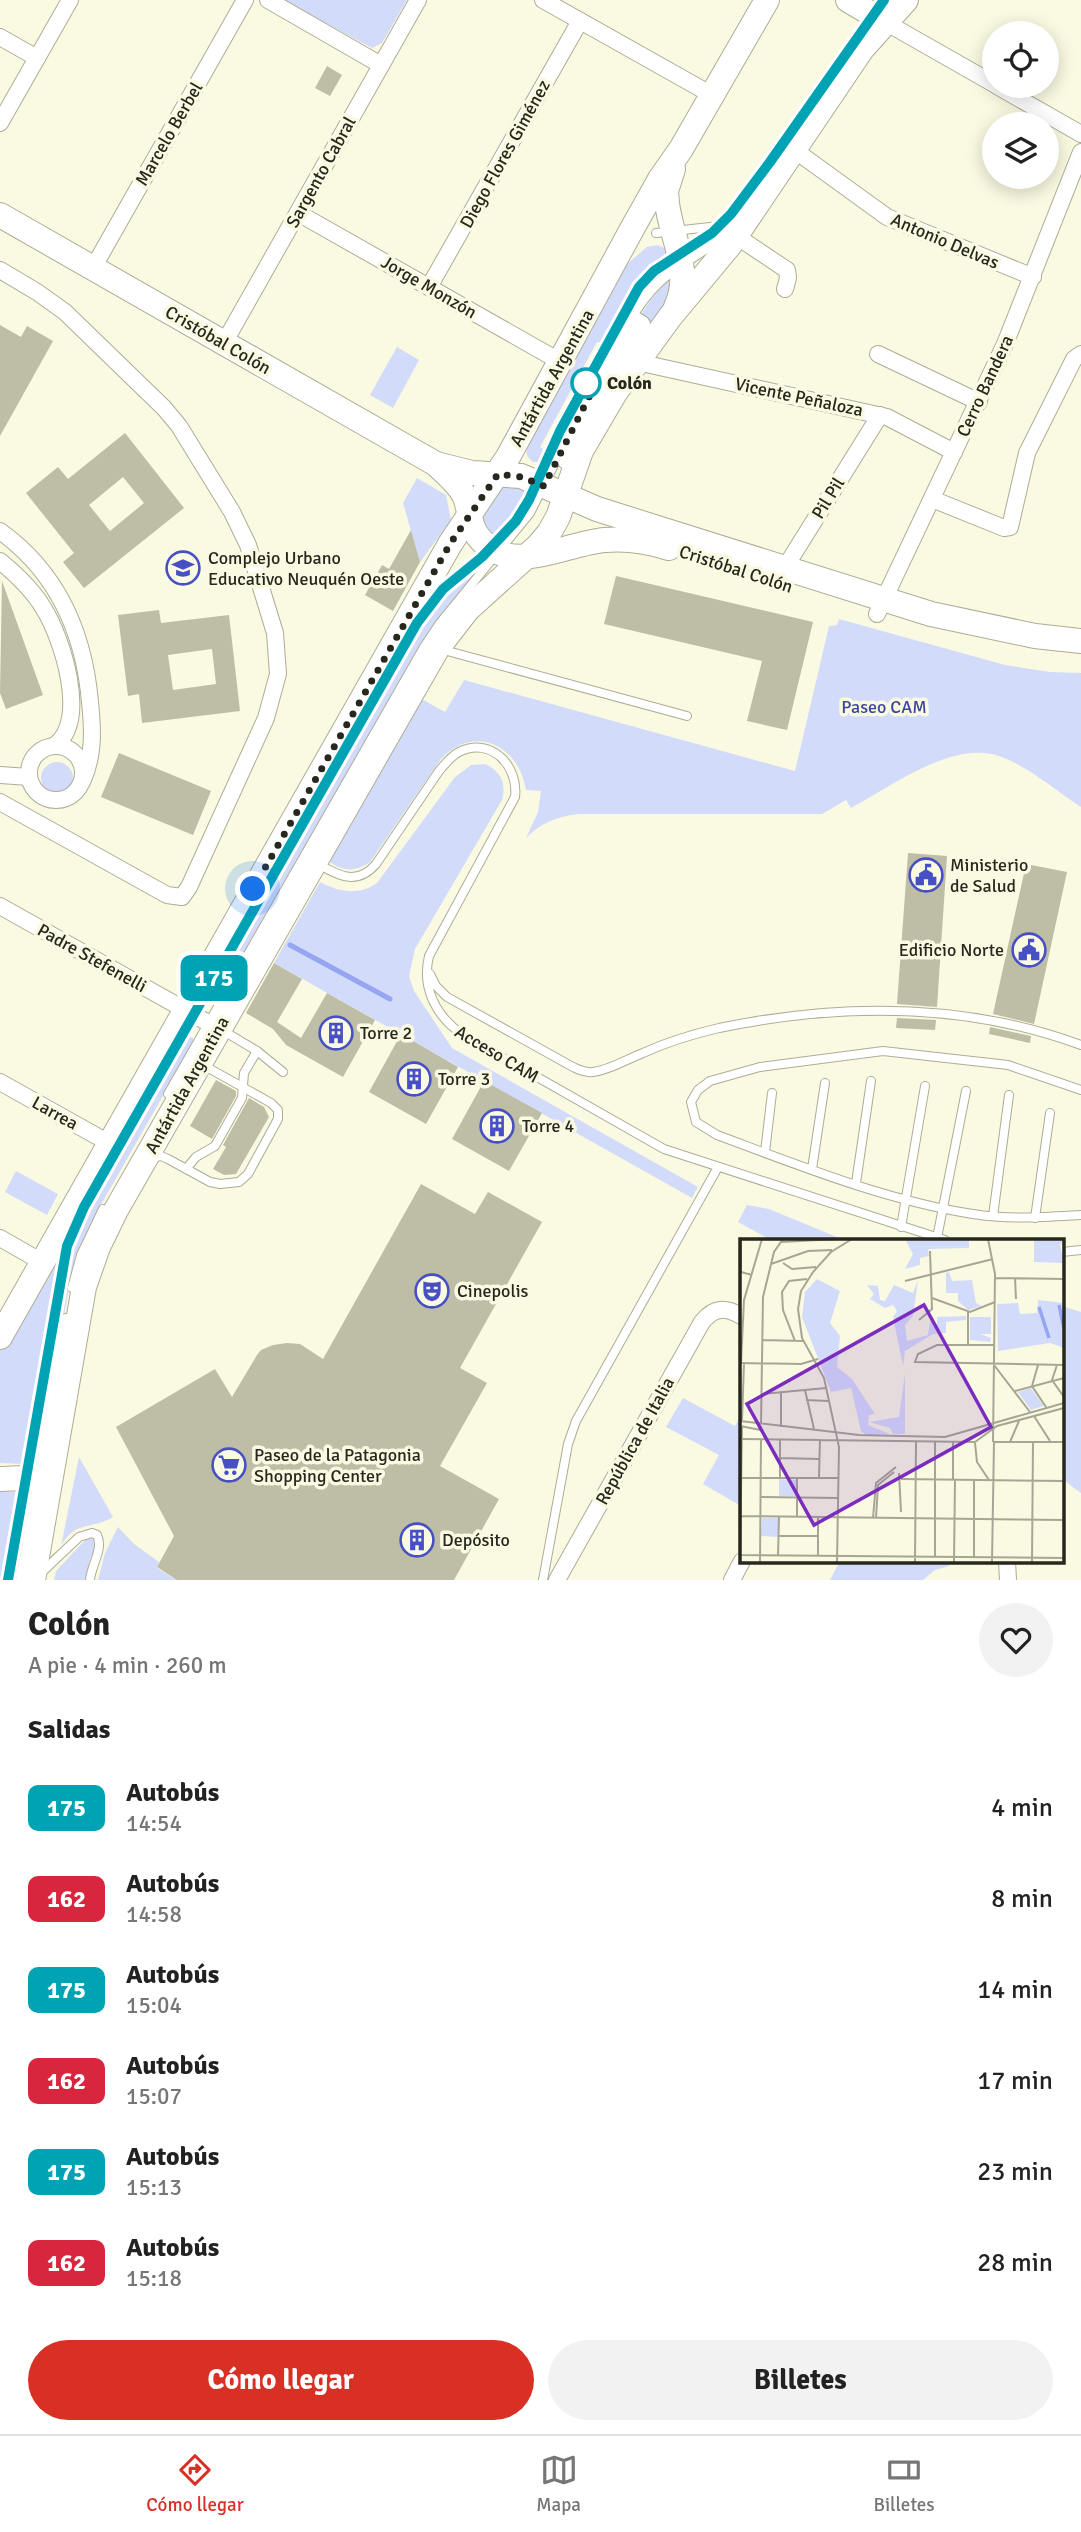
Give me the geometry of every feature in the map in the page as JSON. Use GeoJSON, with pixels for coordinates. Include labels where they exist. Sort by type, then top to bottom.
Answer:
{"type":"FeatureCollection","features":[{"type":"Feature","properties":{"kind":"main road","name":"Antártida Argentina"},"geometry":{"type":"LineString","coordinates":[[0,1337],[109,1143],[189,1012],[450,544],[498,474],[660,179],[688,138],[767,0]]}},
{"type":"Feature","properties":{"kind":"main road"},"geometry":{"type":"LineString","coordinates":[[850,0],[879,7],[894,15],[906,0]]}},
{"type":"Feature","properties":{"kind":"main road"},"geometry":{"type":"LineString","coordinates":[[557,492],[575,491],[574,465],[605,408],[670,317],[708,274],[729,231],[758,201],[793,140],[854,60],[879,7]]}},
{"type":"Feature","properties":{"kind":"main road"},"geometry":{"type":"LineString","coordinates":[[670,317],[682,291],[684,276],[673,245],[666,191],[688,138]]}},
{"type":"Feature","properties":{"kind":"main road","name":"Cristóbal Colón"},"geometry":{"type":"LineString","coordinates":[[0,215],[436,464],[472,473],[521,477],[780,575],[880,607],[928,629],[1021,650],[1081,655]]}},
{"type":"Feature","properties":{"kind":"main road"},"geometry":{"type":"LineString","coordinates":[[615,262],[638,240],[673,245]]}},
{"type":"Feature","properties":{"kind":"main road","name":"Cristóbal Colón"},"geometry":{"type":"LineString","coordinates":[[436,464],[461,490],[474,531],[495,551],[513,557],[526,557],[602,540],[638,540],[780,575]]}},
{"type":"Feature","properties":{"kind":"main road","name":"Antártida Argentina"},"geometry":{"type":"LineString","coordinates":[[33,1580],[29,1475],[84,1287],[106,1228],[199,1063],[214,1026],[314,862],[437,649],[468,609],[544,539],[554,525],[557,492]]}},
{"type":"Feature","properties":{"kind":"main road","name":"Cristóbal Colón"},"geometry":{"type":"LineString","coordinates":[[880,607],[1035,636],[1081,641]]}},
{"type":"Feature","properties":{"kind":"street"},"geometry":{"type":"LineString","coordinates":[[0,123],[70,0]]}},
{"type":"Feature","properties":{"kind":"street","name":"Marcelo Berbel"},"geometry":{"type":"LineString","coordinates":[[93,268],[244,0]]}},
{"type":"Feature","properties":{"kind":"street"},"geometry":{"type":"LineString","coordinates":[[268,0],[381,65]]}},
{"type":"Feature","properties":{"kind":"street","name":"Sargento Cabral"},"geometry":{"type":"LineString","coordinates":[[224,343],[418,0]]}},
{"type":"Feature","properties":{"kind":"street"},"geometry":{"type":"LineString","coordinates":[[543,0],[712,95]]}},
{"type":"Feature","properties":{"kind":"street"},"geometry":{"type":"LineString","coordinates":[[879,7],[982,76]]}},
{"type":"Feature","properties":{"kind":"street","name":"Diego Flores Giménez"},"geometry":{"type":"LineString","coordinates":[[429,287],[580,21]]}},
{"type":"Feature","properties":{"kind":"street"},"geometry":{"type":"LineString","coordinates":[[0,37],[37,58]]}},
{"type":"Feature","properties":{"kind":"street"},"geometry":{"type":"LineString","coordinates":[[1019,98],[1081,134]]}},
{"type":"Feature","properties":{"kind":"street","name":"Antonio Delvas"},"geometry":{"type":"LineString","coordinates":[[793,140],[867,204],[896,221],[1033,277]]}},
{"type":"Feature","properties":{"kind":"street","name":"Cerro Bandera"},"geometry":{"type":"LineString","coordinates":[[880,607],[979,402],[1033,277],[1081,152]]}},
{"type":"Feature","properties":{"kind":"street","name":"Jorge Monzón"},"geometry":{"type":"LineString","coordinates":[[298,213],[561,362]]}},
{"type":"Feature","properties":{"kind":"street"},"geometry":{"type":"LineString","coordinates":[[729,231],[787,270],[785,289]]}},
{"type":"Feature","properties":{"kind":"street"},"geometry":{"type":"LineString","coordinates":[[0,270],[65,312],[179,426],[244,533],[271,619],[278,659],[275,690],[266,718],[182,897],[167,895],[0,802]]}},
{"type":"Feature","properties":{"kind":"street"},"geometry":{"type":"LineString","coordinates":[[637,321],[642,324],[566,461],[583,419],[631,331],[637,321]]}},
{"type":"Feature","properties":{"kind":"street"},"geometry":{"type":"LineString","coordinates":[[878,354],[979,402]]}},
{"type":"Feature","properties":{"kind":"street"},"geometry":{"type":"LineString","coordinates":[[932,499],[1004,528],[1010,527],[1027,453],[1075,357],[1081,354]]}},
{"type":"Feature","properties":{"kind":"street","name":"Vicente Peñaloza"},"geometry":{"type":"LineString","coordinates":[[637,362],[880,415],[901,422],[954,452]]}},
{"type":"Feature","properties":{"kind":"street","name":"Pil Pil"},"geometry":{"type":"LineString","coordinates":[[780,575],[880,415]]}},
{"type":"Feature","properties":{"kind":"street"},"geometry":{"type":"LineString","coordinates":[[0,531],[36,562],[62,599],[80,642],[89,687],[92,746],[91,759],[82,782],[71,796],[54,800],[38,793],[29,777],[29,768],[38,752],[55,745],[68,732],[71,696],[62,649],[44,609],[30,589],[0,561]]}},
{"type":"Feature","properties":{"kind":"street"},"geometry":{"type":"LineString","coordinates":[[44,609],[62,599]]}},
{"type":"Feature","properties":{"kind":"street"},"geometry":{"type":"LineString","coordinates":[[55,745],[64,746],[79,756],[84,773],[82,782]]}},
{"type":"Feature","properties":{"kind":"street"},"geometry":{"type":"LineString","coordinates":[[0,775],[29,777]]}},
{"type":"Feature","properties":{"kind":"street","name":"Padre Stefenelli"},"geometry":{"type":"LineString","coordinates":[[0,906],[214,1026]]}},
{"type":"Feature","properties":{"kind":"street","name":"Larrea"},"geometry":{"type":"LineString","coordinates":[[0,1082],[109,1143]]}},
{"type":"Feature","properties":{"kind":"street"},"geometry":{"type":"LineString","coordinates":[[0,1238],[42,1262]]}},
{"type":"Feature","properties":{"kind":"street","name":"República de Italia"},"geometry":{"type":"LineString","coordinates":[[557,1580],[702,1322],[714,1310],[721,1308],[740,1316]]}},
{"type":"Feature","properties":{"kind":"street"},"geometry":{"type":"LineString","coordinates":[[732,1580],[741,1562]]}},
{"type":"Feature","properties":{"kind":"street"},"geometry":{"type":"LineString","coordinates":[[1007,1562],[1008,1580]]}},
{"type":"Feature","properties":{"kind":"lane"},"geometry":{"type":"LineString","coordinates":[[852,44],[879,7]]}},
{"type":"Feature","properties":{"kind":"lane"},"geometry":{"type":"LineString","coordinates":[[673,245],[701,241],[729,231],[741,202],[793,140]]}},
{"type":"Feature","properties":{"kind":"lane"},"geometry":{"type":"LineString","coordinates":[[673,245],[726,235],[758,201]]}},
{"type":"Feature","properties":{"kind":"lane"},"geometry":{"type":"LineString","coordinates":[[160,1108],[214,1026],[440,623],[495,551],[530,513],[557,492],[579,414],[673,245],[729,231]]}},
{"type":"Feature","properties":{"kind":"lane"},"geometry":{"type":"LineString","coordinates":[[423,614],[450,581],[495,551]]}},
{"type":"Feature","properties":{"kind":"lane"},"geometry":{"type":"LineString","coordinates":[[437,649],[687,716]]}},
{"type":"Feature","properties":{"kind":"lane"},"geometry":{"type":"LineString","coordinates":[[314,862],[342,877],[361,877],[376,864],[439,771],[451,758],[458,752],[474,748],[489,750],[502,757],[514,775],[515,797],[435,941],[427,965],[436,986],[447,997],[573,1067],[590,1072],[607,1068],[678,1039],[710,1030],[785,1017],[862,1010],[928,1012],[998,1021],[1027,1027],[1081,1045]]}},
{"type":"Feature","properties":{"kind":"lane"},"geometry":{"type":"LineString","coordinates":[[8,1580],[71,1234],[189,1012],[309,813]]}},
{"type":"Feature","properties":{"kind":"lane","name":"Acceso CAM"},"geometry":{"type":"LineString","coordinates":[[427,965],[429,990],[434,1004],[442,1017],[463,1035],[648,1142],[941,1239]]}},
{"type":"Feature","properties":{"kind":"lane"},"geometry":{"type":"LineString","coordinates":[[214,1026],[257,1051],[282,1072]]}},
{"type":"Feature","properties":{"kind":"lane"},"geometry":{"type":"LineString","coordinates":[[186,1169],[199,1155],[215,1146],[242,1098],[244,1073],[257,1051]]}},
{"type":"Feature","properties":{"kind":"lane"},"geometry":{"type":"LineString","coordinates":[[1081,1090],[1008,1065],[883,1051],[760,1067],[710,1081],[698,1090],[691,1102],[696,1122],[717,1135],[905,1198],[943,1208],[993,1216],[1035,1217],[1081,1212]]}},
{"type":"Feature","properties":{"kind":"lane"},"geometry":{"type":"LineString","coordinates":[[145,1160],[162,1156],[215,1184],[234,1183],[246,1178],[279,1114],[275,1106],[199,1063]]}},
{"type":"Feature","properties":{"kind":"lane"},"geometry":{"type":"LineString","coordinates":[[856,1183],[872,1082]]}},
{"type":"Feature","properties":{"kind":"lane"},"geometry":{"type":"LineString","coordinates":[[812,1169],[825,1083]]}},
{"type":"Feature","properties":{"kind":"lane"},"geometry":{"type":"LineString","coordinates":[[901,1227],[925,1086]]}},
{"type":"Feature","properties":{"kind":"lane"},"geometry":{"type":"LineString","coordinates":[[941,1239],[943,1208],[966,1091]]}},
{"type":"Feature","properties":{"kind":"lane"},"geometry":{"type":"LineString","coordinates":[[765,1152],[772,1093]]}},
{"type":"Feature","properties":{"kind":"lane"},"geometry":{"type":"LineString","coordinates":[[993,1216],[1009,1096]]}},
{"type":"Feature","properties":{"kind":"lane"},"geometry":{"type":"LineString","coordinates":[[1035,1217],[1050,1113]]}},
{"type":"Feature","properties":{"kind":"lane"},"geometry":{"type":"LineString","coordinates":[[543,1580],[568,1444],[576,1421],[718,1167]]}},
{"type":"Feature","properties":{"kind":"lane"},"geometry":{"type":"LineString","coordinates":[[70,1297],[81,1255],[106,1205]]}},
{"type":"Feature","properties":{"kind":"lane"},"geometry":{"type":"LineString","coordinates":[[20,1580],[29,1475],[68,1311]]}},
{"type":"Feature","properties":{"kind":"lane"},"geometry":{"type":"LineString","coordinates":[[33,1580],[79,1536],[92,1533],[97,1535],[100,1546],[90,1572],[90,1580]]}},
{"type":"Feature","properties":{"kind":"green space"},"geometry":{"type":"Polygon","coordinates":[[[283,0],[407,0],[382,43],[372,48],[283,0]]]}},
{"type":"Feature","properties":{"kind":"green space"},"geometry":{"type":"Polygon","coordinates":[[[657,245],[665,248],[669,256],[637,281],[602,344],[597,342],[540,447],[545,450],[538,462],[533,462],[527,456],[526,447],[626,265],[647,247],[657,245]]]}},
{"type":"Feature","properties":{"kind":"green space"},"geometry":{"type":"Polygon","coordinates":[[[675,275],[666,305],[650,323],[601,397],[640,315],[675,275]]]}},
{"type":"Feature","properties":{"kind":"green space"},"geometry":{"type":"Polygon","coordinates":[[[397,347],[419,360],[393,408],[370,395],[397,347]]]}},
{"type":"Feature","properties":{"kind":"green space"},"geometry":{"type":"Polygon","coordinates":[[[417,478],[446,495],[451,520],[420,562],[403,503],[417,478]]]}},
{"type":"Feature","properties":{"kind":"green space"},"geometry":{"type":"Polygon","coordinates":[[[503,486],[526,486],[528,492],[508,525],[490,536],[480,514],[503,486]]]}},
{"type":"Feature","properties":{"kind":"green space"},"geometry":{"type":"Polygon","coordinates":[[[483,565],[426,636],[217,999],[209,1001],[209,994],[427,615],[452,586],[483,565]]]}},
{"type":"Feature","properties":{"kind":"green space","name":"Paseo CAM"},"geometry":{"type":"Polygon","coordinates":[[[839,619],[1005,665],[1050,672],[1081,673],[1081,807],[1041,779],[999,756],[962,754],[923,768],[851,808],[846,800],[822,814],[577,814],[549,821],[526,838],[538,812],[541,791],[526,790],[515,762],[505,751],[494,744],[481,741],[468,742],[454,748],[441,759],[370,862],[360,868],[349,869],[329,861],[416,696],[445,712],[464,680],[795,771],[829,626],[837,625],[839,619]]]}},
{"type":"Feature","properties":{"kind":"green space"},"geometry":{"type":"Polygon","coordinates":[[[57,762],[68,767],[73,778],[68,789],[57,794],[46,789],[41,778],[46,767],[57,762]]]}},
{"type":"Feature","properties":{"kind":"green space"},"geometry":{"type":"Polygon","coordinates":[[[485,764],[501,778],[504,788],[502,800],[415,949],[409,976],[414,991],[452,1048],[698,1187],[692,1198],[274,963],[320,882],[348,891],[363,890],[377,883],[455,777],[471,765],[485,764]]]}},
{"type":"Feature","properties":{"kind":"green space"},"geometry":{"type":"Polygon","coordinates":[[[187,1035],[193,1038],[193,1043],[94,1217],[79,1249],[71,1278],[39,1454],[33,1464],[65,1277],[80,1228],[187,1035]]]}},
{"type":"Feature","properties":{"kind":"green space"},"geometry":{"type":"Polygon","coordinates":[[[16,1171],[58,1194],[47,1215],[5,1192],[16,1171]]]}},
{"type":"Feature","properties":{"kind":"green space"},"geometry":{"type":"Polygon","coordinates":[[[747,1205],[769,1209],[842,1239],[769,1239],[738,1222],[747,1205]]]}},
{"type":"Feature","properties":{"kind":"green space"},"geometry":{"type":"Polygon","coordinates":[[[61,1237],[22,1464],[0,1463],[0,1348],[61,1237]]]}},
{"type":"Feature","properties":{"kind":"green space"},"geometry":{"type":"Polygon","coordinates":[[[1064,1307],[1081,1312],[1081,1493],[1064,1480],[1064,1307]]]}},
{"type":"Feature","properties":{"kind":"green space"},"geometry":{"type":"Polygon","coordinates":[[[683,1398],[735,1426],[740,1417],[740,1505],[703,1484],[719,1455],[666,1427],[683,1398]]]}},
{"type":"Feature","properties":{"kind":"green space"},"geometry":{"type":"Polygon","coordinates":[[[79,1457],[113,1517],[72,1532],[61,1546],[79,1457]]]}},
{"type":"Feature","properties":{"kind":"green space"},"geometry":{"type":"Polygon","coordinates":[[[0,1492],[16,1492],[18,1495],[3,1580],[0,1580],[0,1492]]]}},
{"type":"Feature","properties":{"kind":"green space"},"geometry":{"type":"Polygon","coordinates":[[[118,1527],[134,1544],[159,1562],[157,1568],[177,1580],[98,1580],[105,1553],[118,1527]]]}},
{"type":"Feature","properties":{"kind":"green space"},"geometry":{"type":"Polygon","coordinates":[[[87,1538],[94,1539],[96,1545],[85,1580],[54,1580],[56,1571],[87,1538]]]}},
{"type":"Feature","properties":{"kind":"green space"},"geometry":{"type":"Polygon","coordinates":[[[839,1562],[949,1562],[949,1566],[935,1570],[923,1580],[830,1580],[839,1562]]]}},
{"type":"Feature","properties":{"kind":"building"},"geometry":{"type":"Polygon","coordinates":[[[327,66],[342,75],[330,96],[315,88],[327,66]]]}},
{"type":"Feature","properties":{"kind":"building"},"geometry":{"type":"Polygon","coordinates":[[[0,325],[21,337],[27,326],[53,341],[0,436],[0,325]]]}},
{"type":"Feature","properties":{"kind":"building"},"geometry":{"type":"Polygon","coordinates":[[[125,433],[184,508],[84,588],[63,562],[74,553],[26,493],[58,467],[68,479],[125,433]],[[123,477],[89,505],[110,531],[144,503],[123,477]]]}},
{"type":"Feature","properties":{"kind":"building"},"geometry":{"type":"Polygon","coordinates":[[[411,530],[420,562],[393,611],[365,595],[382,565],[389,569],[411,530]]]}},
{"type":"Feature","properties":{"kind":"building"},"geometry":{"type":"Polygon","coordinates":[[[616,576],[813,622],[787,730],[747,721],[762,661],[604,624],[616,576]]]}},
{"type":"Feature","properties":{"kind":"building"},"geometry":{"type":"Polygon","coordinates":[[[2,581],[43,695],[6,709],[0,693],[2,581]]]}},
{"type":"Feature","properties":{"kind":"building"},"geometry":{"type":"Polygon","coordinates":[[[159,610],[161,623],[229,615],[240,711],[142,723],[139,694],[128,696],[118,615],[159,610]],[[212,649],[168,655],[173,690],[216,684],[212,649]]]}},
{"type":"Feature","properties":{"kind":"building"},"geometry":{"type":"Polygon","coordinates":[[[119,753],[211,791],[193,835],[101,797],[119,753]]]}},
{"type":"Feature","properties":{"kind":"building"},"geometry":{"type":"Polygon","coordinates":[[[908,853],[947,856],[937,1007],[897,1004],[908,853]]]}},
{"type":"Feature","properties":{"kind":"building","name":"Edificio Norte"},"geometry":{"type":"Polygon","coordinates":[[[1026,864],[1067,872],[1034,1024],[993,1014],[1026,864]]]}},
{"type":"Feature","properties":{"kind":"building","name":"Torre 2"},"geometry":{"type":"Polygon","coordinates":[[[274,963],[302,979],[277,1022],[301,1038],[327,993],[375,1020],[343,1077],[286,1045],[273,1029],[246,1013],[274,963]]]}},
{"type":"Feature","properties":{"kind":"building"},"geometry":{"type":"Polygon","coordinates":[[[897,1018],[936,1020],[935,1030],[896,1028],[897,1018]]]}},
{"type":"Feature","properties":{"kind":"building"},"geometry":{"type":"Polygon","coordinates":[[[990,1027],[1031,1036],[1030,1043],[989,1034],[990,1027]]]}},
{"type":"Feature","properties":{"kind":"building","name":"Torre 3"},"geometry":{"type":"Polygon","coordinates":[[[401,1034],[458,1067],[426,1124],[369,1092],[401,1034]]]}},
{"type":"Feature","properties":{"kind":"building"},"geometry":{"type":"Polygon","coordinates":[[[216,1080],[236,1091],[236,1096],[212,1139],[190,1126],[216,1080]]]}},
{"type":"Feature","properties":{"kind":"building","name":"Torre 4"},"geometry":{"type":"Polygon","coordinates":[[[484,1081],[542,1113],[509,1171],[452,1139],[484,1081]]]}},
{"type":"Feature","properties":{"kind":"building"},"geometry":{"type":"Polygon","coordinates":[[[249,1098],[264,1107],[269,1117],[236,1174],[224,1175],[213,1169],[249,1098]]]}},
{"type":"Feature","properties":{"kind":"building"},"geometry":{"type":"Polygon","coordinates":[[[421,1184],[475,1214],[488,1192],[542,1222],[460,1368],[487,1383],[440,1466],[499,1499],[454,1580],[177,1580],[157,1567],[174,1536],[116,1427],[215,1369],[232,1397],[257,1355],[261,1350],[273,1345],[300,1344],[323,1359],[421,1184]]]}},
{"type":"Feature","properties":{"kind":"waterway"},"geometry":{"type":"LineString","coordinates":[[290,945],[390,999]]}},
{"type":"Feature","properties":{"kind":"bus line","name":"175"},"geometry":{"type":"LineString","coordinates":[[8,1580],[67,1246],[84,1207],[417,623],[450,581],[482,557],[516,521],[529,500],[560,431],[639,287],[654,271],[712,233],[731,214],[884,0]]}},
{"type":"Feature","properties":{"kind":"place","name":"Colón"},"geometry":{"type":"Point","coordinates":[586,383]}},
{"type":"Feature","properties":{"kind":"place","name":"Complejo Urbano Educativo Neuquén Oeste"},"geometry":{"type":"Point","coordinates":[183,568]}},
{"type":"Feature","properties":{"kind":"place","name":"Ministerio de Salud"},"geometry":{"type":"Point","coordinates":[926,875]}},
{"type":"Feature","properties":{"kind":"place","name":"Edificio Norte"},"geometry":{"type":"Point","coordinates":[1029,950]}},
{"type":"Feature","properties":{"kind":"place","name":"Torre 2"},"geometry":{"type":"Point","coordinates":[336,1033]}},
{"type":"Feature","properties":{"kind":"place","name":"Torre 3"},"geometry":{"type":"Point","coordinates":[414,1079]}},
{"type":"Feature","properties":{"kind":"place","name":"Torre 4"},"geometry":{"type":"Point","coordinates":[497,1126]}},
{"type":"Feature","properties":{"kind":"place","name":"Cinepolis"},"geometry":{"type":"Point","coordinates":[432,1291]}},
{"type":"Feature","properties":{"kind":"place","name":"Paseo de la Patagonia Shopping Center"},"geometry":{"type":"Point","coordinates":[229,1465]}},
{"type":"Feature","properties":{"kind":"place","name":"Depósito"},"geometry":{"type":"Point","coordinates":[417,1540]}},
{"type":"Feature","properties":{"kind":"route"},"geometry":{"type":"LineString","coordinates":[[253,889],[455,535],[498,474],[529,479],[544,486],[591,393],[586,383]]}}]}
